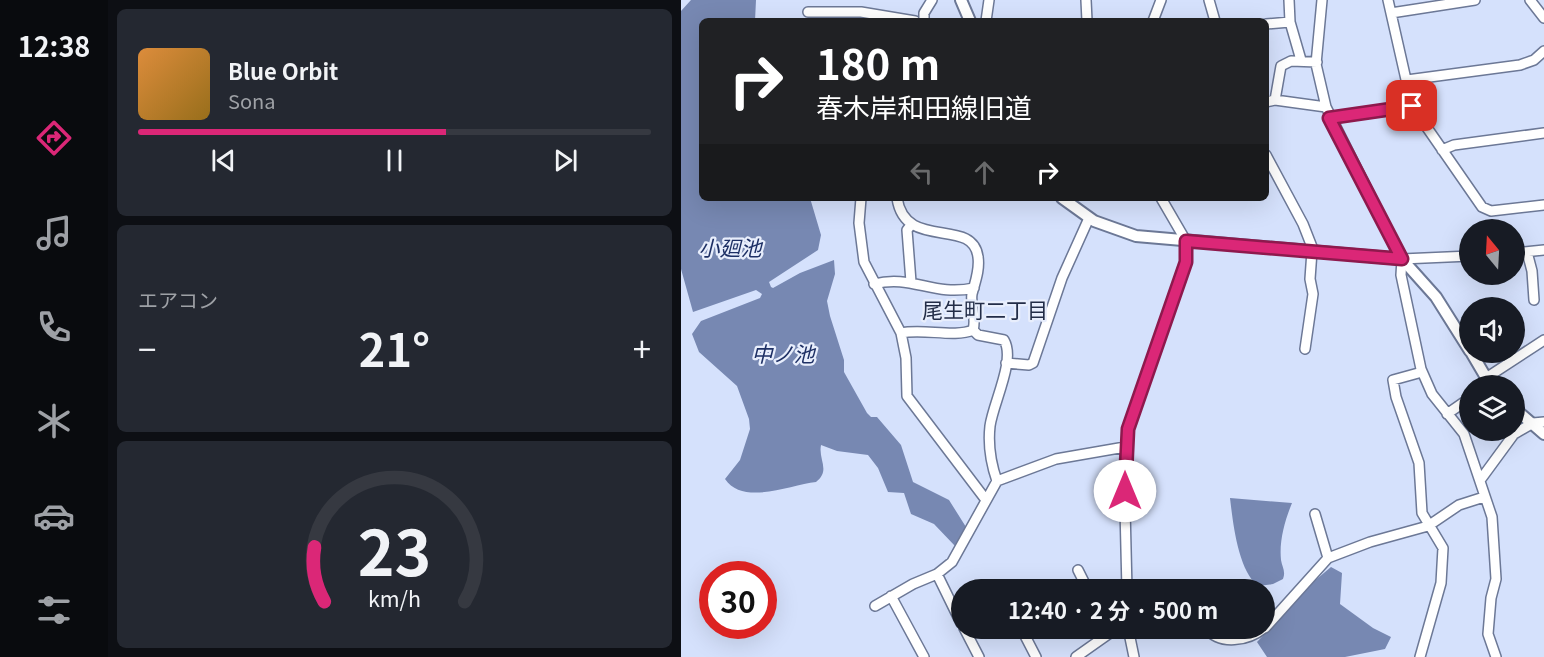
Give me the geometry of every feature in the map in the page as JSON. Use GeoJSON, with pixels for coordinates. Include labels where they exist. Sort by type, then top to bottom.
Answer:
{"type":"FeatureCollection","features":[{"type":"Feature","properties":{"kind":"street"},"geometry":{"type":"LineString","coordinates":[[924,18],[924,13],[932,0]]}},
{"type":"Feature","properties":{"kind":"street"},"geometry":{"type":"LineString","coordinates":[[961,0],[969,18]]}},
{"type":"Feature","properties":{"kind":"street"},"geometry":{"type":"LineString","coordinates":[[986,18],[989,0]]}},
{"type":"Feature","properties":{"kind":"street"},"geometry":{"type":"LineString","coordinates":[[1086,0],[1087,18]]}},
{"type":"Feature","properties":{"kind":"street"},"geometry":{"type":"LineString","coordinates":[[1154,18],[1161,0]]}},
{"type":"Feature","properties":{"kind":"street"},"geometry":{"type":"LineString","coordinates":[[1209,0],[1214,18]]}},
{"type":"Feature","properties":{"kind":"street"},"geometry":{"type":"LineString","coordinates":[[1289,0],[1290,22],[1301,60]]}},
{"type":"Feature","properties":{"kind":"street"},"geometry":{"type":"LineString","coordinates":[[1321,0],[1317,62],[1329,118],[1402,259],[1436,297],[1459,334]]}},
{"type":"Feature","properties":{"kind":"street"},"geometry":{"type":"LineString","coordinates":[[1388,0],[1412,106],[1482,207],[1491,211],[1544,205]]}},
{"type":"Feature","properties":{"kind":"street"},"geometry":{"type":"LineString","coordinates":[[1391,13],[1475,0]]}},
{"type":"Feature","properties":{"kind":"street"},"geometry":{"type":"LineString","coordinates":[[1530,0],[1544,18]]}},
{"type":"Feature","properties":{"kind":"street"},"geometry":{"type":"LineString","coordinates":[[807,12],[861,12],[897,18]]}},
{"type":"Feature","properties":{"kind":"street"},"geometry":{"type":"LineString","coordinates":[[1269,24],[1290,22]]}},
{"type":"Feature","properties":{"kind":"street"},"geometry":{"type":"LineString","coordinates":[[1407,80],[1520,65],[1534,60],[1544,51]]}},
{"type":"Feature","properties":{"kind":"street"},"geometry":{"type":"LineString","coordinates":[[1317,62],[1291,61],[1281,66],[1271,101],[1326,107]]}},
{"type":"Feature","properties":{"kind":"street"},"geometry":{"type":"LineString","coordinates":[[1329,118],[1412,106]]}},
{"type":"Feature","properties":{"kind":"street"},"geometry":{"type":"LineString","coordinates":[[1442,150],[1454,145],[1544,133]]}},
{"type":"Feature","properties":{"kind":"street"},"geometry":{"type":"LineString","coordinates":[[1269,161],[1303,224],[1313,252],[1310,279],[1313,294],[1305,349]]}},
{"type":"Feature","properties":{"kind":"street"},"geometry":{"type":"LineString","coordinates":[[861,201],[861,245],[864,262],[901,333],[906,358],[907,396],[986,500]]}},
{"type":"Feature","properties":{"kind":"street"},"geometry":{"type":"LineString","coordinates":[[898,201],[911,225],[922,230],[958,236],[969,241],[976,248],[978,258],[972,298],[975,322],[972,330],[966,333],[922,330],[901,333]]}},
{"type":"Feature","properties":{"kind":"street"},"geometry":{"type":"LineString","coordinates":[[1066,201],[1089,218],[1136,236],[1402,259],[1459,256]]}},
{"type":"Feature","properties":{"kind":"street"},"geometry":{"type":"LineString","coordinates":[[1127,579],[1125,447],[1128,429],[1186,262],[1186,241],[1163,201]]}},
{"type":"Feature","properties":{"kind":"street"},"geometry":{"type":"LineString","coordinates":[[1006,363],[1029,365],[1033,363],[1066,268],[1089,218]]}},
{"type":"Feature","properties":{"kind":"street"},"geometry":{"type":"LineString","coordinates":[[911,225],[907,230],[911,282]]}},
{"type":"Feature","properties":{"kind":"street"},"geometry":{"type":"LineString","coordinates":[[1535,300],[1527,252],[1544,250]]}},
{"type":"Feature","properties":{"kind":"street"},"geometry":{"type":"LineString","coordinates":[[1402,259],[1401,275],[1422,372],[1432,394],[1464,434],[1481,479],[1484,497],[1493,517],[1496,579],[1491,598],[1488,634],[1496,657]]}},
{"type":"Feature","properties":{"kind":"street"},"geometry":{"type":"LineString","coordinates":[[874,284],[886,281],[911,282],[937,291],[974,288]]}},
{"type":"Feature","properties":{"kind":"street"},"geometry":{"type":"LineString","coordinates":[[972,330],[978,335],[1004,340],[1007,346],[1006,363],[990,428],[990,451],[997,481]]}},
{"type":"Feature","properties":{"kind":"street"},"geometry":{"type":"LineString","coordinates":[[1497,375],[1544,340]]}},
{"type":"Feature","properties":{"kind":"street"},"geometry":{"type":"LineString","coordinates":[[1420,657],[1441,583],[1443,548],[1428,526],[1420,502],[1419,463],[1396,398],[1393,380],[1422,372]]}},
{"type":"Feature","properties":{"kind":"street"},"geometry":{"type":"LineString","coordinates":[[1447,414],[1459,406]]}},
{"type":"Feature","properties":{"kind":"street"},"geometry":{"type":"LineString","coordinates":[[1525,415],[1538,423],[1544,434]]}},
{"type":"Feature","properties":{"kind":"street"},"geometry":{"type":"LineString","coordinates":[[1481,479],[1497,460],[1508,440],[1538,423]]}},
{"type":"Feature","properties":{"kind":"street"},"geometry":{"type":"LineString","coordinates":[[875,606],[937,574],[952,562],[997,481],[1056,459],[1125,447]]}},
{"type":"Feature","properties":{"kind":"street"},"geometry":{"type":"LineString","coordinates":[[1275,616],[1328,558],[1370,542],[1428,526],[1459,505],[1484,497]]}},
{"type":"Feature","properties":{"kind":"street"},"geometry":{"type":"LineString","coordinates":[[1315,514],[1328,558]]}},
{"type":"Feature","properties":{"kind":"street"},"geometry":{"type":"LineString","coordinates":[[1078,570],[1082,579]]}},
{"type":"Feature","properties":{"kind":"street"},"geometry":{"type":"LineString","coordinates":[[937,574],[951,602]]}},
{"type":"Feature","properties":{"kind":"street"},"geometry":{"type":"LineString","coordinates":[[891,596],[924,657]]}},
{"type":"Feature","properties":{"kind":"street"},"geometry":{"type":"LineString","coordinates":[[970,639],[979,657]]}},
{"type":"Feature","properties":{"kind":"street"},"geometry":{"type":"LineString","coordinates":[[1027,639],[1036,657]]}},
{"type":"Feature","properties":{"kind":"street"},"geometry":{"type":"LineString","coordinates":[[1076,657],[1100,639]]}},
{"type":"Feature","properties":{"kind":"street"},"geometry":{"type":"LineString","coordinates":[[1130,639],[1134,657]]}},
{"type":"Feature","properties":{"kind":"water","name":"中ノ池"},"geometry":{"type":"Polygon","coordinates":[[[691,0],[756,0],[755,18],[699,18],[699,201],[811,201],[821,235],[818,250],[769,282],[771,287],[834,260],[835,274],[827,301],[844,360],[844,372],[867,413],[871,417],[877,417],[901,445],[913,482],[949,500],[966,527],[955,546],[934,524],[911,514],[904,493],[888,492],[878,468],[868,455],[837,451],[821,445],[823,473],[816,482],[767,492],[743,491],[733,487],[725,479],[740,460],[750,429],[749,419],[737,386],[699,352],[692,334],[701,321],[760,298],[762,294],[756,290],[693,312],[681,269],[681,11],[691,0]]]}},
{"type":"Feature","properties":{"kind":"water"},"geometry":{"type":"Polygon","coordinates":[[[1230,498],[1292,503],[1282,538],[1283,579],[1275,583],[1275,579],[1251,579],[1241,558],[1230,498]]]}},
{"type":"Feature","properties":{"kind":"water"},"geometry":{"type":"Polygon","coordinates":[[[1331,567],[1342,573],[1340,604],[1373,628],[1391,637],[1385,649],[1345,657],[1267,657],[1257,642],[1260,639],[1275,639],[1275,623],[1312,583],[1331,567]]]}},
{"type":"Feature","properties":{"kind":"district","name":"尾生町二丁目"},"geometry":{"type":"Point","coordinates":[985,309]}},
{"type":"Feature","properties":{"kind":"route"},"geometry":{"type":"LineString","coordinates":[[1125,491],[1124,467],[1128,429],[1186,262],[1186,241],[1402,259],[1329,118],[1412,106]]}},
{"type":"Feature","properties":{"kind":"water label","name":"小廻池"},"geometry":{"type":"Point","coordinates":[730,247]}}]}
